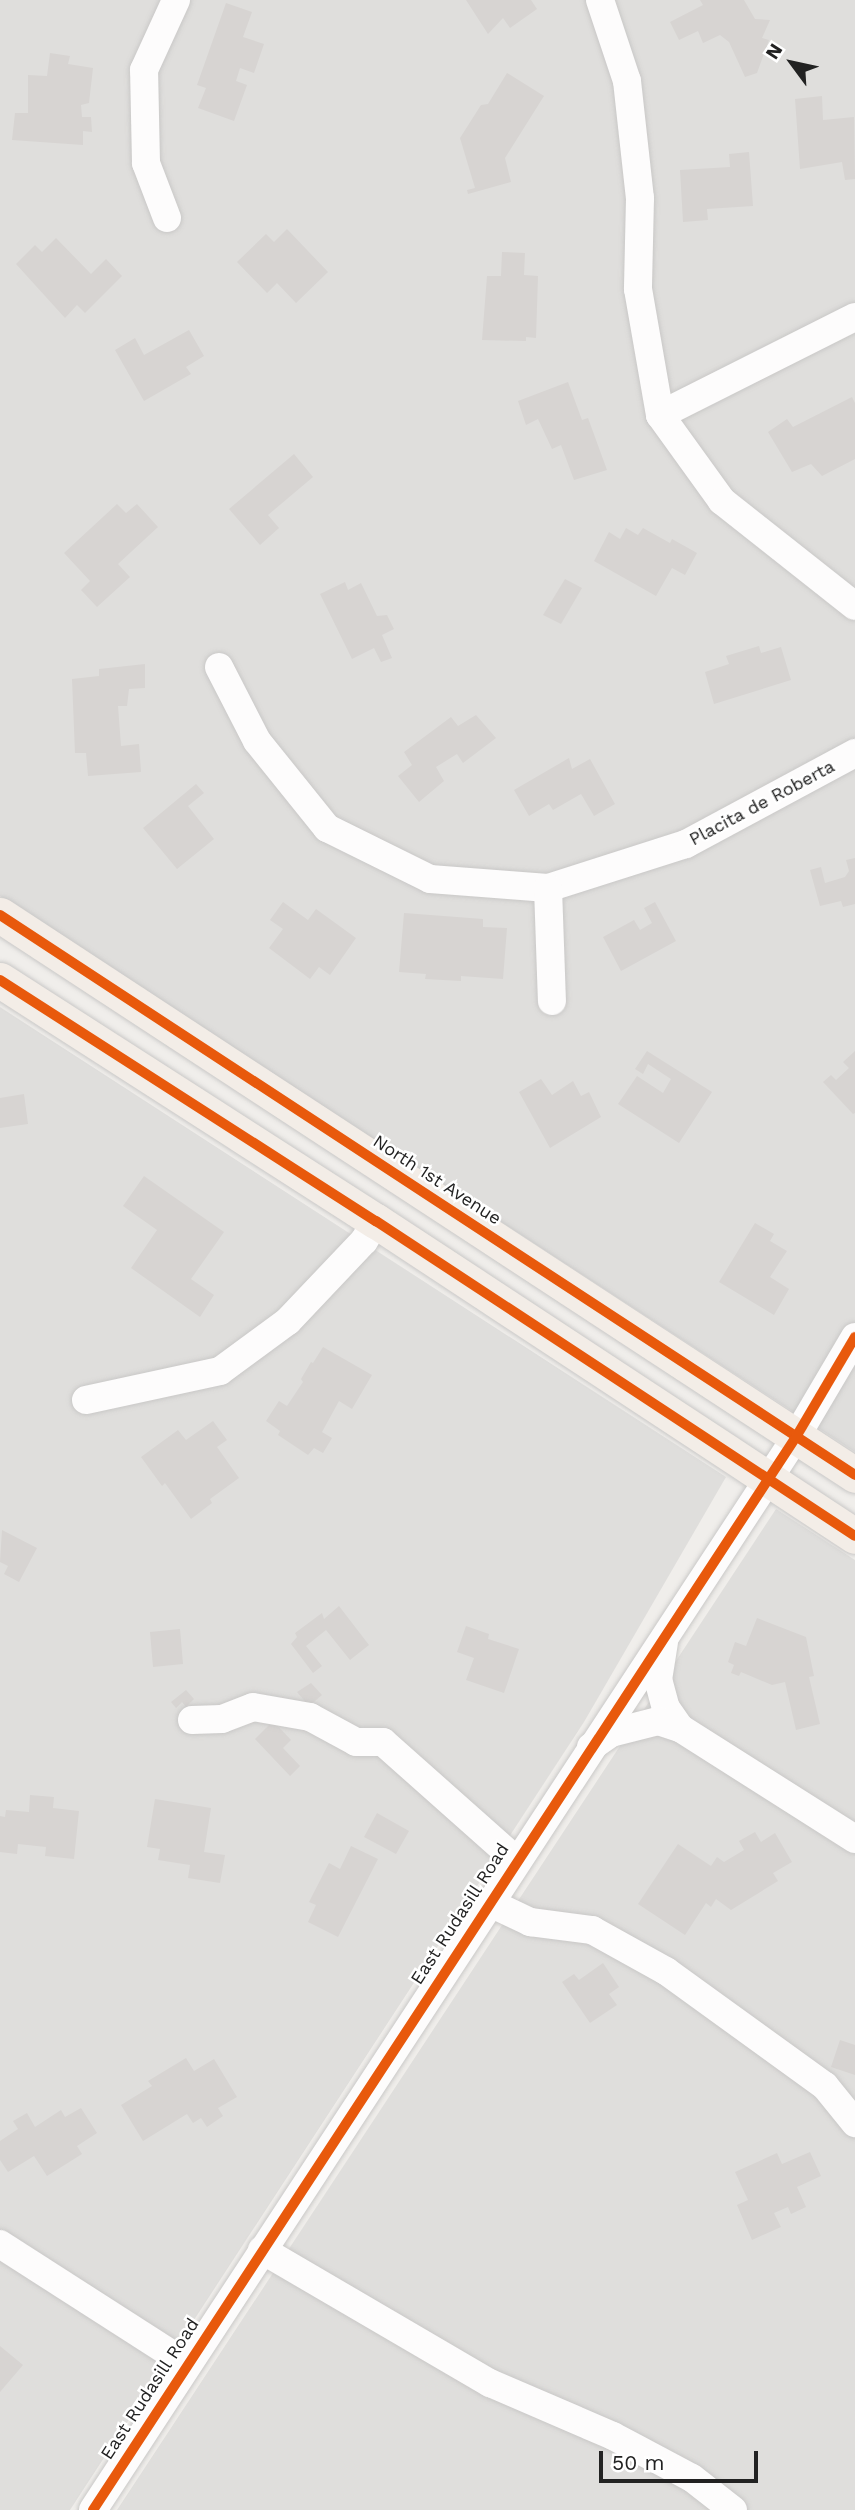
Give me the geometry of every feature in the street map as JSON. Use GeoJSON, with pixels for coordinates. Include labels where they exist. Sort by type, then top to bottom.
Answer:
{"type":"FeatureCollection","features":[{"type":"Feature","properties":{"kind":"main road","name":"North 1st Avenue"},"geometry":{"type":"LineString","coordinates":[[0,915],[855,1475]]}},
{"type":"Feature","properties":{"kind":"main road"},"geometry":{"type":"LineString","coordinates":[[0,980],[376,1222],[855,1536]]}},
{"type":"Feature","properties":{"kind":"street"},"geometry":{"type":"LineString","coordinates":[[167,218],[146,163],[144,70],[176,0]]}},
{"type":"Feature","properties":{"kind":"street"},"geometry":{"type":"LineString","coordinates":[[600,0],[627,81],[640,198],[638,289],[660,415],[722,501],[855,606]]}},
{"type":"Feature","properties":{"kind":"street"},"geometry":{"type":"LineString","coordinates":[[660,415],[855,317]]}},
{"type":"Feature","properties":{"kind":"street","name":"Placita de Roberta"},"geometry":{"type":"LineString","coordinates":[[219,667],[257,741],[327,828],[430,879],[548,887],[686,844],[855,753]]}},
{"type":"Feature","properties":{"kind":"street"},"geometry":{"type":"LineString","coordinates":[[548,887],[552,1001]]}},
{"type":"Feature","properties":{"kind":"street"},"geometry":{"type":"LineString","coordinates":[[86,1400],[220,1371],[288,1321],[364,1241],[376,1222]]}},
{"type":"Feature","properties":{"kind":"street","name":"East Rudasill Road"},"geometry":{"type":"LineString","coordinates":[[93,2510],[488,1902],[766,1478],[796,1437],[855,1337]]}},
{"type":"Feature","properties":{"kind":"street"},"geometry":{"type":"LineString","coordinates":[[665,1632],[658,1679],[666,1708],[680,1728]]}},
{"type":"Feature","properties":{"kind":"street"},"geometry":{"type":"LineString","coordinates":[[192,1720],[222,1719],[253,1707],[310,1717],[356,1742],[383,1742],[516,1860]]}},
{"type":"Feature","properties":{"kind":"street"},"geometry":{"type":"LineString","coordinates":[[590,1748],[611,1733],[640,1725],[658,1721],[680,1728],[855,1839]]}},
{"type":"Feature","properties":{"kind":"street"},"geometry":{"type":"LineString","coordinates":[[488,1902],[530,1923],[592,1930],[666,1971],[825,2086],[855,2123]]}},
{"type":"Feature","properties":{"kind":"street"},"geometry":{"type":"LineString","coordinates":[[0,2244],[187,2364]]}},
{"type":"Feature","properties":{"kind":"street"},"geometry":{"type":"LineString","coordinates":[[262,2250],[490,2383],[613,2436],[692,2478],[733,2510]]}},
{"type":"Feature","properties":{"kind":"shaded area"},"geometry":{"type":"Polygon","coordinates":[[[0,0],[855,0],[855,1452],[0,896],[0,0]]]}},
{"type":"Feature","properties":{"kind":"shaded area"},"geometry":{"type":"Polygon","coordinates":[[[0,1007],[726,1477],[584,1722],[70,2510],[0,2510],[0,1007]]]}},
{"type":"Feature","properties":{"kind":"shaded area"},"geometry":{"type":"Polygon","coordinates":[[[776,1509],[855,1560],[855,2510],[117,2510],[776,1509]]]}},
{"type":"Feature","properties":{"kind":"building"},"geometry":{"type":"Polygon","coordinates":[[[466,0],[531,0],[537,9],[510,28],[503,18],[488,34],[466,0]]]}},
{"type":"Feature","properties":{"kind":"building"},"geometry":{"type":"Polygon","coordinates":[[[700,0],[744,0],[755,19],[770,20],[762,38],[769,40],[757,73],[745,77],[729,42],[720,35],[703,43],[698,31],[679,40],[670,22],[703,5],[700,0]]]}},
{"type":"Feature","properties":{"kind":"building"},"geometry":{"type":"Polygon","coordinates":[[[226,3],[252,12],[243,37],[264,44],[254,73],[240,68],[236,81],[247,85],[234,121],[198,108],[206,88],[197,85],[226,3]]]}},
{"type":"Feature","properties":{"kind":"building"},"geometry":{"type":"Polygon","coordinates":[[[50,53],[70,56],[68,64],[93,68],[89,103],[81,105],[82,117],[91,117],[92,132],[83,131],[83,145],[12,140],[15,113],[28,113],[28,75],[47,76],[50,53]]]}},
{"type":"Feature","properties":{"kind":"building"},"geometry":{"type":"Polygon","coordinates":[[[507,73],[544,96],[505,158],[511,182],[468,194],[467,190],[475,188],[460,138],[481,105],[488,104],[507,73]]]}},
{"type":"Feature","properties":{"kind":"building"},"geometry":{"type":"Polygon","coordinates":[[[822,96],[823,120],[854,117],[855,179],[845,180],[842,162],[800,169],[795,99],[822,96]]]}},
{"type":"Feature","properties":{"kind":"building"},"geometry":{"type":"Polygon","coordinates":[[[749,152],[753,206],[707,209],[708,220],[683,222],[680,170],[730,167],[729,154],[749,152]]]}},
{"type":"Feature","properties":{"kind":"building"},"geometry":{"type":"Polygon","coordinates":[[[287,229],[328,272],[296,303],[277,283],[267,293],[237,262],[266,234],[274,242],[287,229]]]}},
{"type":"Feature","properties":{"kind":"building"},"geometry":{"type":"Polygon","coordinates":[[[56,238],[91,274],[106,259],[122,276],[85,313],[77,305],[65,318],[16,264],[35,245],[42,252],[56,238]]]}},
{"type":"Feature","properties":{"kind":"building"},"geometry":{"type":"Polygon","coordinates":[[[502,252],[525,253],[524,275],[538,276],[536,338],[526,337],[526,341],[482,340],[487,276],[501,276],[502,252]]]}},
{"type":"Feature","properties":{"kind":"building"},"geometry":{"type":"Polygon","coordinates":[[[189,330],[204,356],[186,367],[191,374],[144,401],[115,350],[135,338],[144,355],[189,330]]]}},
{"type":"Feature","properties":{"kind":"building"},"geometry":{"type":"Polygon","coordinates":[[[568,382],[582,420],[588,418],[607,470],[574,480],[561,445],[552,449],[538,419],[526,425],[518,401],[568,382]]]}},
{"type":"Feature","properties":{"kind":"building"},"geometry":{"type":"Polygon","coordinates":[[[852,397],[855,403],[855,459],[822,476],[811,464],[792,472],[768,432],[787,419],[793,427],[852,397]]]}},
{"type":"Feature","properties":{"kind":"building"},"geometry":{"type":"Polygon","coordinates":[[[294,454],[313,477],[268,515],[279,528],[260,545],[229,509],[294,454]]]}},
{"type":"Feature","properties":{"kind":"building"},"geometry":{"type":"Polygon","coordinates":[[[117,504],[126,513],[137,504],[158,527],[118,564],[130,577],[97,607],[81,590],[90,581],[64,553],[117,504]]]}},
{"type":"Feature","properties":{"kind":"building"},"geometry":{"type":"Polygon","coordinates":[[[626,528],[638,535],[643,528],[670,543],[672,539],[697,553],[685,575],[672,568],[656,596],[594,561],[609,532],[620,539],[626,528]]]}},
{"type":"Feature","properties":{"kind":"building"},"geometry":{"type":"Polygon","coordinates":[[[565,579],[582,588],[561,624],[543,615],[565,579]]]}},
{"type":"Feature","properties":{"kind":"building"},"geometry":{"type":"Polygon","coordinates":[[[345,582],[348,590],[361,583],[377,616],[387,615],[394,629],[382,635],[392,658],[381,662],[374,648],[352,659],[320,594],[345,582]]]}},
{"type":"Feature","properties":{"kind":"building"},"geometry":{"type":"Polygon","coordinates":[[[759,646],[761,653],[781,647],[791,680],[714,704],[705,672],[729,664],[726,656],[759,646]]]}},
{"type":"Feature","properties":{"kind":"building"},"geometry":{"type":"Polygon","coordinates":[[[145,664],[145,688],[129,689],[127,706],[118,706],[121,746],[139,744],[141,772],[88,776],[86,753],[75,753],[72,679],[99,676],[99,669],[145,664]]]}},
{"type":"Feature","properties":{"kind":"building"},"geometry":{"type":"Polygon","coordinates":[[[476,715],[496,738],[463,763],[457,754],[436,767],[444,781],[419,802],[398,776],[412,765],[404,752],[451,717],[458,726],[476,715]]]}},
{"type":"Feature","properties":{"kind":"building"},"geometry":{"type":"Polygon","coordinates":[[[569,758],[572,769],[590,759],[615,804],[594,816],[581,794],[553,810],[549,804],[529,816],[514,790],[569,758]]]}},
{"type":"Feature","properties":{"kind":"building"},"geometry":{"type":"Polygon","coordinates":[[[196,784],[204,793],[188,806],[214,839],[177,869],[143,828],[196,784]]]}},
{"type":"Feature","properties":{"kind":"building"},"geometry":{"type":"Polygon","coordinates":[[[855,858],[855,904],[843,907],[841,901],[820,906],[810,870],[821,867],[825,883],[845,877],[849,871],[846,860],[855,858]]]}},
{"type":"Feature","properties":{"kind":"building"},"geometry":{"type":"Polygon","coordinates":[[[283,902],[308,920],[316,909],[356,938],[330,975],[319,967],[310,979],[269,948],[283,929],[270,920],[283,902]]]}},
{"type":"Feature","properties":{"kind":"building"},"geometry":{"type":"Polygon","coordinates":[[[655,902],[676,941],[621,971],[603,937],[634,920],[640,930],[652,923],[644,908],[655,902]]]}},
{"type":"Feature","properties":{"kind":"building"},"geometry":{"type":"Polygon","coordinates":[[[404,913],[483,919],[483,927],[507,928],[503,979],[461,976],[461,981],[425,979],[426,974],[399,972],[404,913]]]}},
{"type":"Feature","properties":{"kind":"building"},"geometry":{"type":"Polygon","coordinates":[[[647,1051],[712,1092],[679,1143],[618,1104],[637,1076],[663,1093],[671,1079],[648,1064],[643,1074],[635,1069],[647,1051]]]}},
{"type":"Feature","properties":{"kind":"building"},"geometry":{"type":"Polygon","coordinates":[[[855,1051],[853,1114],[823,1082],[831,1075],[836,1080],[849,1068],[843,1062],[855,1051]]]}},
{"type":"Feature","properties":{"kind":"building"},"geometry":{"type":"Polygon","coordinates":[[[541,1079],[552,1095],[573,1081],[581,1096],[589,1092],[601,1117],[550,1148],[519,1092],[541,1079]]]}},
{"type":"Feature","properties":{"kind":"building"},"geometry":{"type":"Polygon","coordinates":[[[24,1094],[28,1124],[0,1128],[0,1098],[24,1094]]]}},
{"type":"Feature","properties":{"kind":"building"},"geometry":{"type":"Polygon","coordinates":[[[144,1176],[224,1232],[191,1279],[214,1295],[200,1317],[131,1268],[157,1230],[123,1206],[144,1176]]]}},
{"type":"Feature","properties":{"kind":"building"},"geometry":{"type":"Polygon","coordinates":[[[755,1223],[774,1234],[770,1241],[787,1251],[770,1277],[789,1289],[774,1315],[719,1282],[755,1223]]]}},
{"type":"Feature","properties":{"kind":"building"},"geometry":{"type":"Polygon","coordinates":[[[323,1347],[372,1375],[352,1409],[339,1401],[322,1432],[332,1438],[323,1453],[314,1448],[308,1455],[278,1435],[280,1431],[266,1421],[279,1401],[287,1406],[303,1382],[301,1379],[311,1362],[313,1363],[323,1347]]]}},
{"type":"Feature","properties":{"kind":"building"},"geometry":{"type":"Polygon","coordinates":[[[213,1421],[227,1440],[217,1447],[239,1478],[210,1499],[212,1503],[191,1519],[165,1483],[162,1486],[141,1457],[178,1430],[186,1440],[213,1421]]]}},
{"type":"Feature","properties":{"kind":"building"},"geometry":{"type":"Polygon","coordinates":[[[2,1530],[37,1548],[19,1582],[4,1574],[8,1566],[0,1562],[2,1530]]]}},
{"type":"Feature","properties":{"kind":"building"},"geometry":{"type":"Polygon","coordinates":[[[339,1606],[369,1645],[350,1660],[326,1630],[306,1646],[322,1666],[313,1673],[291,1644],[297,1637],[295,1633],[322,1613],[324,1619],[339,1606]]]}},
{"type":"Feature","properties":{"kind":"building"},"geometry":{"type":"Polygon","coordinates":[[[757,1618],[806,1637],[814,1676],[809,1677],[820,1724],[796,1730],[785,1682],[772,1685],[741,1672],[739,1676],[731,1673],[734,1665],[728,1662],[735,1642],[746,1646],[757,1618]]]}},
{"type":"Feature","properties":{"kind":"building"},"geometry":{"type":"Polygon","coordinates":[[[466,1626],[489,1634],[488,1639],[519,1649],[504,1693],[466,1680],[474,1658],[457,1652],[466,1626]]]}},
{"type":"Feature","properties":{"kind":"building"},"geometry":{"type":"Polygon","coordinates":[[[180,1629],[183,1664],[153,1667],[150,1632],[180,1629]]]}},
{"type":"Feature","properties":{"kind":"building"},"geometry":{"type":"Polygon","coordinates":[[[311,1683],[322,1695],[309,1706],[297,1692],[311,1683]]]}},
{"type":"Feature","properties":{"kind":"building"},"geometry":{"type":"Polygon","coordinates":[[[186,1690],[194,1699],[186,1707],[182,1702],[176,1708],[171,1702],[186,1690]]]}},
{"type":"Feature","properties":{"kind":"building"},"geometry":{"type":"Polygon","coordinates":[[[273,1721],[291,1740],[283,1748],[300,1766],[290,1776],[255,1739],[273,1721]]]}},
{"type":"Feature","properties":{"kind":"building"},"geometry":{"type":"Polygon","coordinates":[[[30,1795],[54,1797],[53,1808],[79,1811],[74,1859],[45,1856],[46,1847],[18,1844],[17,1854],[0,1852],[0,1816],[5,1817],[6,1810],[29,1812],[30,1795]]]}},
{"type":"Feature","properties":{"kind":"building"},"geometry":{"type":"Polygon","coordinates":[[[155,1799],[211,1808],[204,1852],[225,1855],[220,1883],[188,1878],[190,1865],[158,1860],[160,1849],[147,1847],[155,1799]]]}},
{"type":"Feature","properties":{"kind":"building"},"geometry":{"type":"Polygon","coordinates":[[[377,1813],[409,1831],[396,1854],[364,1837],[377,1813]]]}},
{"type":"Feature","properties":{"kind":"building"},"geometry":{"type":"Polygon","coordinates":[[[755,1832],[761,1842],[775,1833],[792,1862],[773,1873],[778,1881],[731,1910],[716,1899],[711,1907],[706,1903],[685,1935],[638,1904],[678,1844],[711,1866],[717,1857],[724,1862],[744,1850],[739,1841],[755,1832]]]}},
{"type":"Feature","properties":{"kind":"building"},"geometry":{"type":"Polygon","coordinates":[[[351,1846],[378,1859],[338,1937],[308,1922],[316,1905],[309,1902],[329,1863],[340,1869],[351,1846]]]}},
{"type":"Feature","properties":{"kind":"building"},"geometry":{"type":"Polygon","coordinates":[[[603,1963],[619,1987],[609,1994],[617,2005],[590,2023],[562,1982],[574,1974],[579,1980],[603,1963]]]}},
{"type":"Feature","properties":{"kind":"building"},"geometry":{"type":"Polygon","coordinates":[[[840,2040],[855,2045],[855,2075],[831,2067],[840,2040]]]}},
{"type":"Feature","properties":{"kind":"building"},"geometry":{"type":"Polygon","coordinates":[[[186,2058],[194,2071],[214,2059],[237,2097],[218,2108],[223,2116],[207,2127],[201,2118],[193,2123],[187,2114],[143,2141],[121,2105],[152,2086],[148,2081],[186,2058]]]}},
{"type":"Feature","properties":{"kind":"building"},"geometry":{"type":"Polygon","coordinates":[[[81,2108],[97,2133],[77,2146],[82,2154],[47,2176],[34,2156],[8,2172],[0,2160],[0,2141],[18,2129],[13,2121],[27,2113],[35,2127],[61,2110],[65,2117],[81,2108]]]}},
{"type":"Feature","properties":{"kind":"building"},"geometry":{"type":"Polygon","coordinates":[[[810,2152],[821,2176],[797,2187],[806,2207],[791,2214],[788,2207],[774,2213],[781,2227],[752,2240],[737,2205],[748,2200],[735,2172],[777,2153],[782,2164],[810,2152]]]}},
{"type":"Feature","properties":{"kind":"building"},"geometry":{"type":"Polygon","coordinates":[[[0,2346],[23,2365],[0,2392],[0,2346]]]}},
{"type":"Feature","properties":{"kind":"cycle path"},"geometry":{"type":"LineString","coordinates":[[0,915],[855,1475]]}},
{"type":"Feature","properties":{"kind":"cycle path"},"geometry":{"type":"LineString","coordinates":[[0,980],[376,1221],[855,1536]]}},
{"type":"Feature","properties":{"kind":"cycle path"},"geometry":{"type":"LineString","coordinates":[[93,2510],[796,1437],[855,1337]]}}]}
